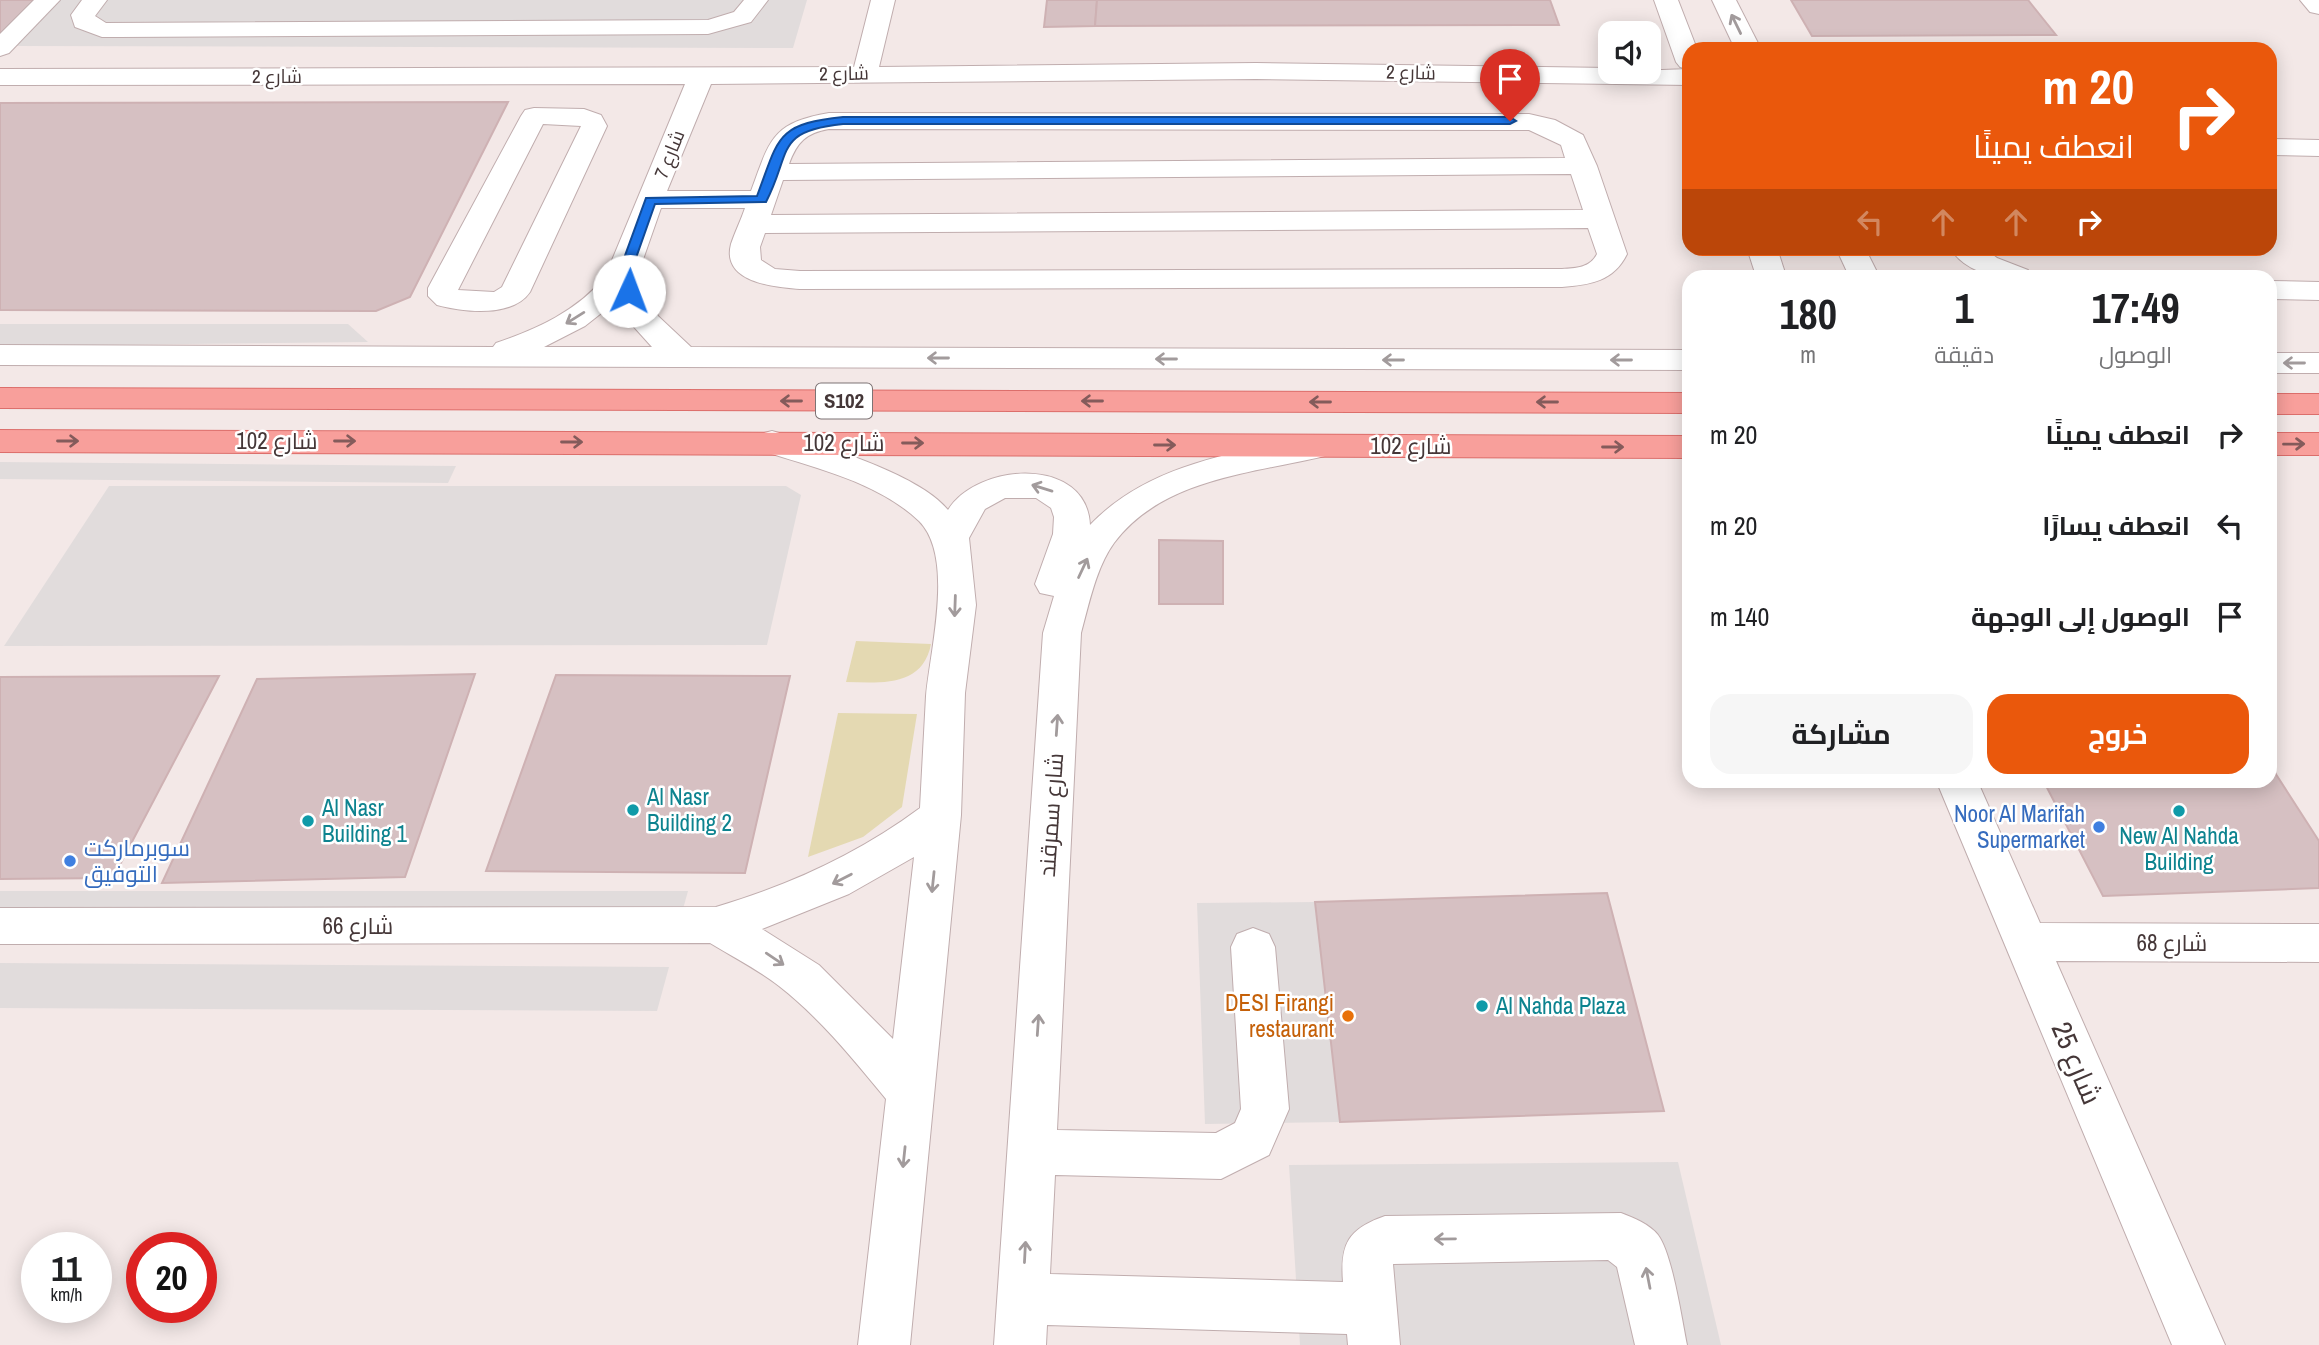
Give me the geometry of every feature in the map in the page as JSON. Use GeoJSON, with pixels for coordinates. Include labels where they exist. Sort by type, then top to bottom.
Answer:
{"type":"FeatureCollection","features":[{"type":"Feature","properties":{"kind":"main road","name":"شارع 102"},"geometry":{"type":"LineString","coordinates":[[0,398],[1682,403]]}},
{"type":"Feature","properties":{"kind":"main road"},"geometry":{"type":"LineString","coordinates":[[2277,404],[2319,404]]}},
{"type":"Feature","properties":{"kind":"main road","name":"شارع 102"},"geometry":{"type":"LineString","coordinates":[[0,441],[1682,447]]}},
{"type":"Feature","properties":{"kind":"main road"},"geometry":{"type":"LineString","coordinates":[[2277,444],[2319,444]]}},
{"type":"Feature","properties":{"kind":"street"},"geometry":{"type":"LineString","coordinates":[[0,48],[48,0]]}},
{"type":"Feature","properties":{"kind":"street"},"geometry":{"type":"LineString","coordinates":[[95,0],[83,15],[83,22],[102,30],[708,27],[734,22],[751,11],[756,0]]}},
{"type":"Feature","properties":{"kind":"street"},"geometry":{"type":"LineString","coordinates":[[865,73],[883,0]]}},
{"type":"Feature","properties":{"kind":"street"},"geometry":{"type":"LineString","coordinates":[[1666,0],[1682,43]]}},
{"type":"Feature","properties":{"kind":"street"},"geometry":{"type":"LineString","coordinates":[[1724,0],[1745,42]]}},
{"type":"Feature","properties":{"kind":"street"},"geometry":{"type":"LineString","coordinates":[[2312,0],[2319,7]]}},
{"type":"Feature","properties":{"kind":"street"},"geometry":{"type":"LineString","coordinates":[[615,75],[638,27]]}},
{"type":"Feature","properties":{"kind":"street"},"geometry":{"type":"LineString","coordinates":[[649,75],[669,27]]}},
{"type":"Feature","properties":{"kind":"street","name":"شارع 2"},"geometry":{"type":"LineString","coordinates":[[0,77],[701,76],[1256,71],[1682,77]]}},
{"type":"Feature","properties":{"kind":"street"},"geometry":{"type":"LineString","coordinates":[[534,116],[584,117],[592,121],[594,126],[515,292],[500,301],[448,299],[443,296],[443,288],[534,116],[556,75]]}},
{"type":"Feature","properties":{"kind":"street","name":"شارع 7"},"geometry":{"type":"LineString","coordinates":[[485,357],[556,330],[609,293],[625,272],[650,200],[701,76]]}},
{"type":"Feature","properties":{"kind":"street"},"geometry":{"type":"LineString","coordinates":[[836,121],[1529,122],[1562,133],[1573,141],[1612,254],[1602,269],[1577,277],[783,280],[768,277],[747,264],[745,247],[772,172],[784,140],[815,123],[836,121]]}},
{"type":"Feature","properties":{"kind":"street"},"geometry":{"type":"LineString","coordinates":[[2277,147],[2319,148]]}},
{"type":"Feature","properties":{"kind":"street"},"geometry":{"type":"LineString","coordinates":[[772,172],[1583,166]]}},
{"type":"Feature","properties":{"kind":"street"},"geometry":{"type":"LineString","coordinates":[[650,200],[757,212],[1601,219]]}},
{"type":"Feature","properties":{"kind":"street"},"geometry":{"type":"LineString","coordinates":[[1976,256],[2002,270]]}},
{"type":"Feature","properties":{"kind":"street"},"geometry":{"type":"LineString","coordinates":[[625,272],[636,309],[663,342],[683,357]]}},
{"type":"Feature","properties":{"kind":"street"},"geometry":{"type":"LineString","coordinates":[[2277,290],[2319,291]]}},
{"type":"Feature","properties":{"kind":"street"},"geometry":{"type":"LineString","coordinates":[[0,355],[1682,359]]}},
{"type":"Feature","properties":{"kind":"street"},"geometry":{"type":"LineString","coordinates":[[2277,363],[2319,363]]}},
{"type":"Feature","properties":{"kind":"street"},"geometry":{"type":"LineString","coordinates":[[772,442],[882,480],[906,493],[932,514],[951,538]]}},
{"type":"Feature","properties":{"kind":"street","name":"شارع سمرقند"},"geometry":{"type":"LineString","coordinates":[[1021,1322],[1062,633],[1077,582],[1103,533],[1122,512],[1150,493],[1177,483],[1321,446]]}},
{"type":"Feature","properties":{"kind":"street"},"geometry":{"type":"LineString","coordinates":[[884,1345],[940,815],[946,693],[957,605],[951,538],[960,519],[974,500],[992,490],[1012,485],[1034,485],[1065,500],[1072,517],[1072,528],[1054,576],[1052,592],[1062,633]]}},
{"type":"Feature","properties":{"kind":"street","name":"شارع 25"},"geometry":{"type":"LineString","coordinates":[[1959,788],[2199,1345]]}},
{"type":"Feature","properties":{"kind":"street","name":"شارع 66"},"geometry":{"type":"LineString","coordinates":[[0,926],[716,925],[768,910],[819,890],[866,867],[909,840],[940,815]]}},
{"type":"Feature","properties":{"kind":"street","name":"شارع 66"},"geometry":{"type":"LineString","coordinates":[[716,925],[766,953],[802,978],[843,1015],[911,1093]]}},
{"type":"Feature","properties":{"kind":"street","name":"شارع 68"},"geometry":{"type":"LineString","coordinates":[[2025,942],[2319,943]]}},
{"type":"Feature","properties":{"kind":"street"},"geometry":{"type":"LineString","coordinates":[[1030,1152],[1221,1156],[1252,1139],[1265,1109],[1253,947]]}},
{"type":"Feature","properties":{"kind":"street"},"geometry":{"type":"LineString","coordinates":[[1021,1322],[1371,1327],[1367,1259],[1370,1250],[1377,1243],[1395,1240],[1608,1236],[1621,1237],[1640,1253],[1661,1345]]}},
{"type":"Feature","properties":{"kind":"shaded area"},"geometry":{"type":"Polygon","coordinates":[[[60,0],[807,0],[793,48],[14,46],[60,0]]]}},
{"type":"Feature","properties":{"kind":"shaded area"},"geometry":{"type":"Polygon","coordinates":[[[0,324],[348,324],[368,342],[0,346],[0,324]]]}},
{"type":"Feature","properties":{"kind":"shaded area"},"geometry":{"type":"Polygon","coordinates":[[[0,462],[456,466],[448,483],[0,479],[0,462]]]}},
{"type":"Feature","properties":{"kind":"shaded area"},"geometry":{"type":"Polygon","coordinates":[[[109,486],[786,486],[801,495],[767,645],[4,646],[109,486]]]}},
{"type":"Feature","properties":{"kind":"shaded area"},"geometry":{"type":"Polygon","coordinates":[[[856,641],[931,644],[919,668],[899,680],[846,682],[856,641]]]}},
{"type":"Feature","properties":{"kind":"shaded area"},"geometry":{"type":"Polygon","coordinates":[[[838,713],[917,714],[902,807],[863,837],[808,857],[838,713]]]}},
{"type":"Feature","properties":{"kind":"shaded area"},"geometry":{"type":"Polygon","coordinates":[[[0,891],[688,891],[683,909],[0,908],[0,891]]]}},
{"type":"Feature","properties":{"kind":"shaded area"},"geometry":{"type":"Polygon","coordinates":[[[1315,902],[1340,1122],[1205,1124],[1197,903],[1315,902]]]}},
{"type":"Feature","properties":{"kind":"shaded area"},"geometry":{"type":"Polygon","coordinates":[[[0,963],[669,967],[657,1011],[0,1008],[0,963]]]}},
{"type":"Feature","properties":{"kind":"shaded area"},"geometry":{"type":"Polygon","coordinates":[[[1678,1162],[1721,1345],[1300,1345],[1289,1165],[1678,1162]]]}},
{"type":"Feature","properties":{"kind":"building"},"geometry":{"type":"Polygon","coordinates":[[[0,0],[39,0],[0,39],[0,0]]]}},
{"type":"Feature","properties":{"kind":"building"},"geometry":{"type":"Polygon","coordinates":[[[1047,0],[1097,0],[1095,26],[1044,27],[1047,0]]]}},
{"type":"Feature","properties":{"kind":"building"},"geometry":{"type":"Polygon","coordinates":[[[1097,0],[1550,0],[1559,25],[1095,26],[1097,0]]]}},
{"type":"Feature","properties":{"kind":"building"},"geometry":{"type":"Polygon","coordinates":[[[1791,0],[2028,0],[2056,35],[1812,36],[1791,0]]]}},
{"type":"Feature","properties":{"kind":"building"},"geometry":{"type":"Polygon","coordinates":[[[508,102],[410,297],[376,311],[0,310],[0,103],[508,102]]]}},
{"type":"Feature","properties":{"kind":"building"},"geometry":{"type":"Polygon","coordinates":[[[1159,540],[1223,541],[1223,604],[1159,604],[1159,540]]]}},
{"type":"Feature","properties":{"kind":"building","name":"Al Nasr Building 1"},"geometry":{"type":"Polygon","coordinates":[[[475,674],[405,877],[162,883],[257,679],[475,674]]]}},
{"type":"Feature","properties":{"kind":"building","name":"Al Nasr Building 2"},"geometry":{"type":"Polygon","coordinates":[[[556,675],[790,676],[745,873],[486,871],[556,675]]]}},
{"type":"Feature","properties":{"kind":"building"},"geometry":{"type":"Polygon","coordinates":[[[219,676],[113,878],[0,879],[0,677],[219,676]]]}},
{"type":"Feature","properties":{"kind":"building","name":"New Al Nahda Building"},"geometry":{"type":"Polygon","coordinates":[[[2277,776],[2319,841],[2319,888],[2103,896],[2047,788],[2277,788],[2277,776]]]}},
{"type":"Feature","properties":{"kind":"building","name":"Al Nahda Plaza"},"geometry":{"type":"Polygon","coordinates":[[[1607,893],[1664,1111],[1340,1122],[1315,902],[1607,893]]]}},
{"type":"Feature","properties":{"kind":"place","name":"Al Nasr Building 2"},"geometry":{"type":"Point","coordinates":[633,810]}},
{"type":"Feature","properties":{"kind":"place","name":"New Al Nahda Building"},"geometry":{"type":"Point","coordinates":[2179,811]}},
{"type":"Feature","properties":{"kind":"place","name":"Al Nasr Building 1"},"geometry":{"type":"Point","coordinates":[308,821]}},
{"type":"Feature","properties":{"kind":"place","name":"Noor Al Marifah Supermarket"},"geometry":{"type":"Point","coordinates":[2099,827]}},
{"type":"Feature","properties":{"kind":"place","name":"سوبرماركت التوفيق"},"geometry":{"type":"Point","coordinates":[70,861]}},
{"type":"Feature","properties":{"kind":"place","name":"Al Nahda Plaza"},"geometry":{"type":"Point","coordinates":[1482,1006]}},
{"type":"Feature","properties":{"kind":"place","name":"DESI Firangi restaurant"},"geometry":{"type":"Point","coordinates":[1348,1016]}},
{"type":"Feature","properties":{"kind":"route"},"geometry":{"type":"LineString","coordinates":[[629,291],[625,272],[650,200],[762,199],[784,140],[815,123],[1510,121]]}}]}
